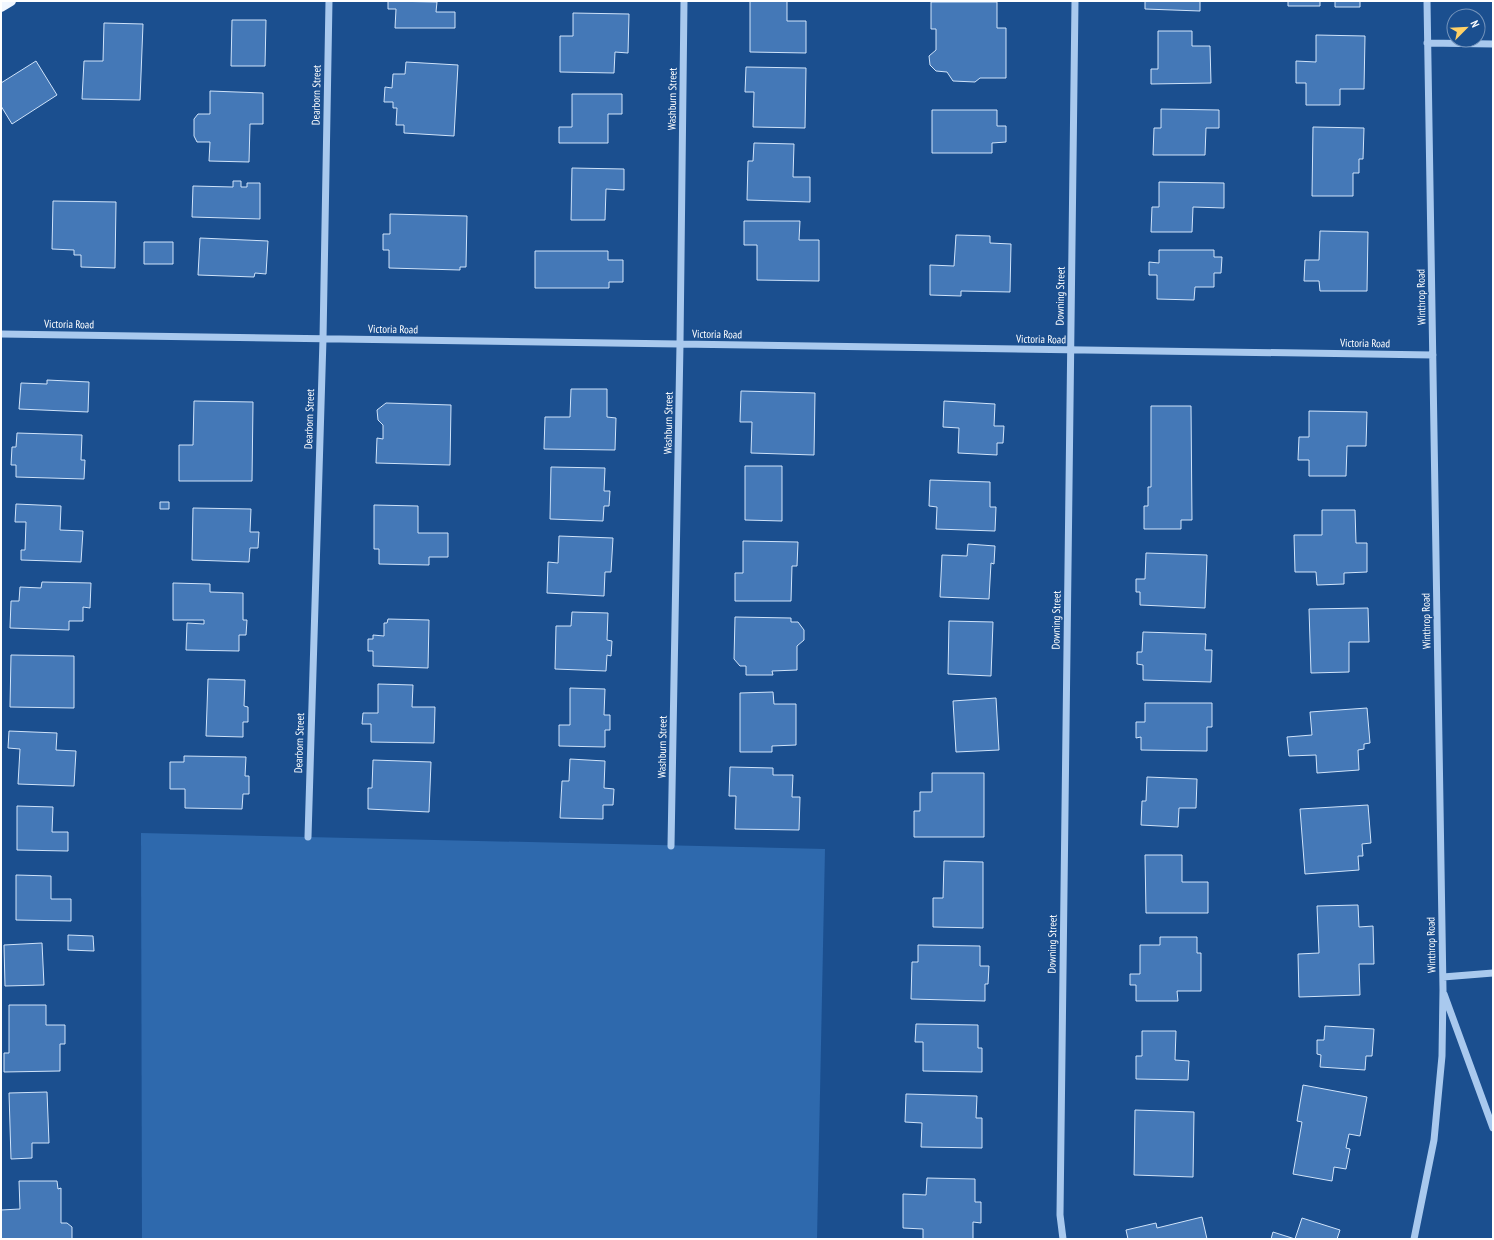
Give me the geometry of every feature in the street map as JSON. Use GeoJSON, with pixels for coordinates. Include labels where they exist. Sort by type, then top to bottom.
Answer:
{"type":"FeatureCollection","features":[{"type":"Feature","properties":{"kind":"main road"},"geometry":{"type":"LineString","coordinates":[[1,7],[11,1]]}},
{"type":"Feature","properties":{"kind":"street","name":"Dearborn Street"},"geometry":{"type":"LineString","coordinates":[[308,837],[323,339],[329,1]]}},
{"type":"Feature","properties":{"kind":"street","name":"Washburn Street"},"geometry":{"type":"LineString","coordinates":[[671,846],[680,344],[684,1]]}},
{"type":"Feature","properties":{"kind":"street","name":"Downing Street"},"geometry":{"type":"LineString","coordinates":[[1063,1239],[1060,1214],[1075,1]]}},
{"type":"Feature","properties":{"kind":"street","name":"Winthrop Road"},"geometry":{"type":"LineString","coordinates":[[1414,1239],[1434,1140],[1442,1056],[1443,990],[1427,1]]}},
{"type":"Feature","properties":{"kind":"street"},"geometry":{"type":"LineString","coordinates":[[1428,44],[1493,44]]}},
{"type":"Feature","properties":{"kind":"street","name":"Victoria Road"},"geometry":{"type":"LineString","coordinates":[[1,334],[1433,355]]}},
{"type":"Feature","properties":{"kind":"street"},"geometry":{"type":"LineString","coordinates":[[1443,977],[1493,973]]}},
{"type":"Feature","properties":{"kind":"street"},"geometry":{"type":"LineString","coordinates":[[1443,990],[1493,1128]]}},
{"type":"Feature","properties":{"kind":"shaded area"},"geometry":{"type":"Polygon","coordinates":[[[141,833],[825,849],[817,1239],[142,1239],[141,833]]]}},
{"type":"Feature","properties":{"kind":"building"},"geometry":{"type":"Polygon","coordinates":[[[388,1],[437,2],[436,12],[455,12],[455,28],[395,28],[396,9],[388,9],[388,1]]]}},
{"type":"Feature","properties":{"kind":"building"},"geometry":{"type":"Polygon","coordinates":[[[750,1],[787,1],[787,21],[806,21],[806,53],[750,52],[750,1]]]}},
{"type":"Feature","properties":{"kind":"building"},"geometry":{"type":"Polygon","coordinates":[[[1145,1],[1200,1],[1200,11],[1145,9],[1145,1]]]}},
{"type":"Feature","properties":{"kind":"building"},"geometry":{"type":"Polygon","coordinates":[[[1288,1],[1320,1],[1320,6],[1288,6],[1288,1]]]}},
{"type":"Feature","properties":{"kind":"building"},"geometry":{"type":"Polygon","coordinates":[[[1335,1],[1360,1],[1360,7],[1335,7],[1335,1]]]}},
{"type":"Feature","properties":{"kind":"building"},"geometry":{"type":"Polygon","coordinates":[[[931,2],[997,2],[997,28],[1006,28],[1006,78],[980,78],[975,82],[953,81],[947,72],[936,71],[930,65],[929,56],[936,50],[936,29],[931,29],[931,2]]]}},
{"type":"Feature","properties":{"kind":"building"},"geometry":{"type":"Polygon","coordinates":[[[573,13],[629,14],[628,53],[615,52],[614,73],[560,72],[560,36],[573,36],[573,13]]]}},
{"type":"Feature","properties":{"kind":"building"},"geometry":{"type":"Polygon","coordinates":[[[232,20],[266,20],[265,66],[231,66],[232,20]]]}},
{"type":"Feature","properties":{"kind":"building"},"geometry":{"type":"Polygon","coordinates":[[[104,23],[143,24],[140,100],[82,99],[84,61],[103,61],[104,23]]]}},
{"type":"Feature","properties":{"kind":"building"},"geometry":{"type":"Polygon","coordinates":[[[1158,31],[1192,31],[1192,46],[1210,46],[1211,83],[1151,84],[1151,69],[1158,69],[1158,31]]]}},
{"type":"Feature","properties":{"kind":"building"},"geometry":{"type":"Polygon","coordinates":[[[1316,35],[1365,36],[1364,89],[1340,89],[1340,105],[1306,105],[1306,83],[1296,83],[1296,61],[1316,62],[1316,35]]]}},
{"type":"Feature","properties":{"kind":"building"},"geometry":{"type":"Polygon","coordinates":[[[36,61],[57,95],[12,124],[1,106],[1,83],[36,61]]]}},
{"type":"Feature","properties":{"kind":"building"},"geometry":{"type":"Polygon","coordinates":[[[406,62],[458,65],[454,136],[404,133],[404,125],[396,125],[397,108],[393,108],[393,102],[384,102],[385,87],[392,88],[393,74],[405,74],[406,62]]]}},
{"type":"Feature","properties":{"kind":"building"},"geometry":{"type":"Polygon","coordinates":[[[746,67],[806,68],[805,128],[753,127],[754,92],[745,92],[746,67]]]}},
{"type":"Feature","properties":{"kind":"building"},"geometry":{"type":"Polygon","coordinates":[[[210,91],[263,93],[263,124],[250,124],[249,162],[209,161],[210,142],[197,142],[194,136],[194,119],[198,114],[210,114],[210,91]]]}},
{"type":"Feature","properties":{"kind":"building"},"geometry":{"type":"Polygon","coordinates":[[[572,94],[622,94],[622,114],[608,114],[608,143],[559,143],[559,127],[572,127],[572,94]]]}},
{"type":"Feature","properties":{"kind":"building"},"geometry":{"type":"Polygon","coordinates":[[[1161,109],[1219,110],[1219,128],[1206,128],[1205,155],[1153,155],[1154,128],[1161,128],[1161,109]]]}},
{"type":"Feature","properties":{"kind":"building"},"geometry":{"type":"Polygon","coordinates":[[[932,110],[997,110],[997,126],[1006,126],[1006,142],[992,143],[992,153],[932,153],[932,110]]]}},
{"type":"Feature","properties":{"kind":"building"},"geometry":{"type":"Polygon","coordinates":[[[1313,127],[1364,128],[1363,159],[1359,159],[1359,173],[1353,173],[1353,196],[1312,196],[1313,127]]]}},
{"type":"Feature","properties":{"kind":"building"},"geometry":{"type":"Polygon","coordinates":[[[754,143],[794,144],[793,177],[810,177],[810,202],[747,200],[748,161],[753,161],[754,143]]]}},
{"type":"Feature","properties":{"kind":"building"},"geometry":{"type":"Polygon","coordinates":[[[572,168],[624,169],[624,190],[606,189],[605,220],[571,220],[572,168]]]}},
{"type":"Feature","properties":{"kind":"building"},"geometry":{"type":"Polygon","coordinates":[[[233,181],[241,181],[241,187],[247,187],[247,183],[260,183],[260,219],[192,217],[193,186],[233,187],[233,181]]]}},
{"type":"Feature","properties":{"kind":"building"},"geometry":{"type":"Polygon","coordinates":[[[1159,182],[1224,183],[1224,208],[1193,207],[1192,232],[1151,232],[1152,207],[1159,207],[1159,182]]]}},
{"type":"Feature","properties":{"kind":"building"},"geometry":{"type":"Polygon","coordinates":[[[53,201],[116,202],[115,268],[81,267],[81,255],[74,255],[74,250],[52,249],[53,201]]]}},
{"type":"Feature","properties":{"kind":"building"},"geometry":{"type":"Polygon","coordinates":[[[390,214],[467,216],[466,267],[460,267],[460,270],[389,268],[389,250],[383,250],[383,234],[390,234],[390,214]]]}},
{"type":"Feature","properties":{"kind":"building"},"geometry":{"type":"Polygon","coordinates":[[[744,221],[800,221],[799,240],[819,240],[819,281],[757,280],[757,245],[744,245],[744,221]]]}},
{"type":"Feature","properties":{"kind":"building"},"geometry":{"type":"Polygon","coordinates":[[[1320,231],[1368,232],[1367,291],[1320,291],[1319,281],[1304,281],[1305,260],[1319,260],[1320,231]]]}},
{"type":"Feature","properties":{"kind":"building"},"geometry":{"type":"Polygon","coordinates":[[[956,235],[990,236],[990,243],[1011,244],[1010,292],[961,291],[961,296],[930,295],[930,265],[954,266],[956,235]]]}},
{"type":"Feature","properties":{"kind":"building"},"geometry":{"type":"Polygon","coordinates":[[[200,238],[268,241],[266,274],[255,273],[254,277],[198,275],[200,238]]]}},
{"type":"Feature","properties":{"kind":"building"},"geometry":{"type":"Polygon","coordinates":[[[144,242],[173,242],[173,264],[144,264],[144,242]]]}},
{"type":"Feature","properties":{"kind":"building"},"geometry":{"type":"Polygon","coordinates":[[[1159,250],[1214,250],[1214,257],[1222,257],[1221,273],[1214,273],[1214,287],[1195,287],[1194,300],[1157,299],[1157,275],[1149,275],[1149,262],[1159,263],[1159,250]]]}},
{"type":"Feature","properties":{"kind":"building"},"geometry":{"type":"Polygon","coordinates":[[[535,251],[608,251],[608,260],[623,260],[623,282],[609,282],[609,288],[535,288],[535,251]]]}},
{"type":"Feature","properties":{"kind":"building"},"geometry":{"type":"Polygon","coordinates":[[[47,380],[89,382],[88,412],[19,409],[21,383],[47,384],[47,380]]]}},
{"type":"Feature","properties":{"kind":"building"},"geometry":{"type":"Polygon","coordinates":[[[571,389],[607,389],[607,417],[616,418],[615,450],[544,449],[545,417],[570,417],[571,389]]]}},
{"type":"Feature","properties":{"kind":"building"},"geometry":{"type":"Polygon","coordinates":[[[741,391],[815,393],[814,455],[751,453],[752,422],[740,422],[741,391]]]}},
{"type":"Feature","properties":{"kind":"building"},"geometry":{"type":"Polygon","coordinates":[[[194,401],[253,402],[252,481],[179,481],[179,445],[193,445],[194,401]]]}},
{"type":"Feature","properties":{"kind":"building"},"geometry":{"type":"Polygon","coordinates":[[[944,401],[995,404],[994,426],[1004,426],[1003,443],[997,443],[997,455],[958,453],[959,428],[943,427],[944,401]]]}},
{"type":"Feature","properties":{"kind":"building"},"geometry":{"type":"Polygon","coordinates":[[[386,403],[451,405],[450,465],[376,463],[377,438],[383,439],[383,425],[378,420],[377,410],[386,403]]]}},
{"type":"Feature","properties":{"kind":"building"},"geometry":{"type":"Polygon","coordinates":[[[1151,406],[1191,406],[1192,520],[1181,520],[1181,529],[1144,529],[1144,506],[1148,506],[1148,487],[1151,487],[1151,406]]]}},
{"type":"Feature","properties":{"kind":"building"},"geometry":{"type":"Polygon","coordinates":[[[1309,411],[1367,412],[1366,446],[1347,446],[1346,476],[1309,476],[1309,460],[1298,460],[1299,437],[1309,437],[1309,411]]]}},
{"type":"Feature","properties":{"kind":"building"},"geometry":{"type":"Polygon","coordinates":[[[17,433],[82,435],[81,460],[85,460],[84,479],[16,477],[16,465],[11,465],[12,447],[16,447],[17,433]]]}},
{"type":"Feature","properties":{"kind":"building"},"geometry":{"type":"Polygon","coordinates":[[[745,466],[782,466],[782,521],[745,520],[745,466]]]}},
{"type":"Feature","properties":{"kind":"building"},"geometry":{"type":"Polygon","coordinates":[[[551,467],[605,468],[604,491],[610,491],[609,506],[604,506],[603,521],[550,519],[551,467]]]}},
{"type":"Feature","properties":{"kind":"building"},"geometry":{"type":"Polygon","coordinates":[[[930,480],[990,482],[990,507],[996,507],[995,531],[936,529],[937,507],[929,506],[930,480]]]}},
{"type":"Feature","properties":{"kind":"building"},"geometry":{"type":"Polygon","coordinates":[[[160,502],[169,502],[169,509],[160,509],[160,502]]]}},
{"type":"Feature","properties":{"kind":"building"},"geometry":{"type":"Polygon","coordinates":[[[16,504],[61,506],[60,530],[83,531],[81,562],[21,560],[21,550],[25,550],[26,522],[15,522],[16,504]]]}},
{"type":"Feature","properties":{"kind":"building"},"geometry":{"type":"Polygon","coordinates":[[[374,505],[418,506],[418,533],[448,533],[448,557],[429,557],[429,565],[379,564],[379,549],[374,549],[374,505]]]}},
{"type":"Feature","properties":{"kind":"building"},"geometry":{"type":"Polygon","coordinates":[[[193,508],[251,509],[250,532],[259,532],[258,548],[250,548],[249,562],[192,560],[193,508]]]}},
{"type":"Feature","properties":{"kind":"building"},"geometry":{"type":"Polygon","coordinates":[[[1322,510],[1355,510],[1356,543],[1367,543],[1367,572],[1344,573],[1344,584],[1317,585],[1316,572],[1295,572],[1294,535],[1322,535],[1322,510]]]}},
{"type":"Feature","properties":{"kind":"building"},"geometry":{"type":"Polygon","coordinates":[[[559,536],[613,538],[611,572],[605,572],[604,596],[547,593],[548,562],[558,563],[559,536]]]}},
{"type":"Feature","properties":{"kind":"building"},"geometry":{"type":"Polygon","coordinates":[[[743,541],[798,542],[797,566],[792,566],[791,601],[735,601],[735,573],[743,573],[743,541]]]}},
{"type":"Feature","properties":{"kind":"building"},"geometry":{"type":"Polygon","coordinates":[[[968,544],[995,546],[994,564],[991,563],[989,599],[940,597],[942,555],[967,556],[968,544]]]}},
{"type":"Feature","properties":{"kind":"building"},"geometry":{"type":"Polygon","coordinates":[[[1146,553],[1207,555],[1205,608],[1140,605],[1140,592],[1136,592],[1136,579],[1145,579],[1146,553]]]}},
{"type":"Feature","properties":{"kind":"building"},"geometry":{"type":"Polygon","coordinates":[[[42,582],[91,583],[90,608],[83,607],[83,621],[69,621],[69,630],[10,628],[11,601],[19,601],[20,587],[41,588],[42,582]]]}},
{"type":"Feature","properties":{"kind":"building"},"geometry":{"type":"Polygon","coordinates":[[[173,583],[210,584],[210,592],[243,593],[243,620],[247,620],[246,635],[239,635],[239,651],[186,650],[187,623],[204,624],[204,620],[173,620],[173,583]]]}},
{"type":"Feature","properties":{"kind":"building"},"geometry":{"type":"Polygon","coordinates":[[[1368,608],[1369,642],[1349,642],[1349,672],[1311,673],[1309,609],[1368,608]]]}},
{"type":"Feature","properties":{"kind":"building"},"geometry":{"type":"Polygon","coordinates":[[[572,612],[608,613],[607,640],[612,641],[611,656],[607,655],[606,671],[555,669],[556,626],[571,626],[572,612]]]}},
{"type":"Feature","properties":{"kind":"building"},"geometry":{"type":"Polygon","coordinates":[[[735,617],[791,618],[791,622],[798,622],[804,630],[804,640],[797,646],[797,670],[772,671],[773,675],[746,675],[746,666],[740,666],[734,659],[735,617]]]}},
{"type":"Feature","properties":{"kind":"building"},"geometry":{"type":"Polygon","coordinates":[[[388,619],[429,620],[428,668],[373,666],[373,651],[368,651],[368,639],[373,639],[373,635],[384,636],[384,623],[387,623],[388,619]]]}},
{"type":"Feature","properties":{"kind":"building"},"geometry":{"type":"Polygon","coordinates":[[[949,621],[993,622],[991,676],[948,674],[949,621]]]}},
{"type":"Feature","properties":{"kind":"building"},"geometry":{"type":"Polygon","coordinates":[[[1143,632],[1206,634],[1205,650],[1212,650],[1211,682],[1143,680],[1143,665],[1137,664],[1137,652],[1142,652],[1143,632]]]}},
{"type":"Feature","properties":{"kind":"building"},"geometry":{"type":"Polygon","coordinates":[[[11,655],[74,656],[74,708],[10,707],[11,655]]]}},
{"type":"Feature","properties":{"kind":"building"},"geometry":{"type":"Polygon","coordinates":[[[208,679],[245,680],[244,706],[248,707],[248,722],[243,722],[243,737],[206,736],[208,679]]]}},
{"type":"Feature","properties":{"kind":"building"},"geometry":{"type":"Polygon","coordinates":[[[378,684],[413,685],[412,707],[435,707],[434,743],[371,742],[371,724],[362,724],[363,713],[378,713],[378,684]]]}},
{"type":"Feature","properties":{"kind":"building"},"geometry":{"type":"Polygon","coordinates":[[[570,688],[605,689],[604,715],[610,715],[610,730],[605,730],[605,747],[559,746],[559,725],[570,725],[570,688]]]}},
{"type":"Feature","properties":{"kind":"building"},"geometry":{"type":"Polygon","coordinates":[[[773,692],[774,704],[796,704],[796,745],[772,746],[772,752],[740,752],[740,693],[773,692]]]}},
{"type":"Feature","properties":{"kind":"building"},"geometry":{"type":"Polygon","coordinates":[[[996,698],[999,750],[956,752],[953,701],[996,698]]]}},
{"type":"Feature","properties":{"kind":"building"},"geometry":{"type":"Polygon","coordinates":[[[1145,703],[1212,703],[1212,727],[1207,727],[1207,751],[1141,750],[1141,737],[1136,738],[1136,722],[1145,722],[1145,703]]]}},
{"type":"Feature","properties":{"kind":"building"},"geometry":{"type":"Polygon","coordinates":[[[1367,708],[1370,743],[1364,744],[1364,749],[1358,750],[1359,770],[1317,773],[1316,755],[1289,756],[1287,737],[1312,735],[1310,712],[1367,708]]]}},
{"type":"Feature","properties":{"kind":"building"},"geometry":{"type":"Polygon","coordinates":[[[9,731],[57,733],[56,750],[76,751],[74,786],[18,784],[20,749],[8,748],[9,731]]]}},
{"type":"Feature","properties":{"kind":"building"},"geometry":{"type":"Polygon","coordinates":[[[184,756],[246,757],[245,776],[249,776],[249,794],[243,794],[242,809],[185,808],[185,789],[170,789],[170,762],[184,762],[184,756]]]}},
{"type":"Feature","properties":{"kind":"building"},"geometry":{"type":"Polygon","coordinates":[[[570,759],[605,761],[604,788],[614,789],[613,805],[603,805],[603,819],[560,818],[562,781],[569,781],[570,759]]]}},
{"type":"Feature","properties":{"kind":"building"},"geometry":{"type":"Polygon","coordinates":[[[373,760],[431,762],[429,812],[368,809],[368,788],[372,788],[373,760]]]}},
{"type":"Feature","properties":{"kind":"building"},"geometry":{"type":"Polygon","coordinates":[[[730,767],[773,768],[773,775],[793,775],[792,797],[800,797],[799,830],[735,829],[736,796],[729,796],[730,767]]]}},
{"type":"Feature","properties":{"kind":"building"},"geometry":{"type":"Polygon","coordinates":[[[932,773],[984,773],[984,837],[914,837],[914,811],[920,811],[920,792],[932,792],[932,773]]]}},
{"type":"Feature","properties":{"kind":"building"},"geometry":{"type":"Polygon","coordinates":[[[1147,777],[1197,779],[1196,808],[1179,808],[1178,827],[1141,825],[1142,801],[1146,801],[1147,777]]]}},
{"type":"Feature","properties":{"kind":"building"},"geometry":{"type":"Polygon","coordinates":[[[1368,805],[1371,843],[1362,844],[1363,856],[1358,856],[1359,870],[1305,874],[1300,809],[1368,805]]]}},
{"type":"Feature","properties":{"kind":"building"},"geometry":{"type":"Polygon","coordinates":[[[17,806],[53,807],[52,832],[68,832],[68,851],[17,850],[17,806]]]}},
{"type":"Feature","properties":{"kind":"building"},"geometry":{"type":"Polygon","coordinates":[[[1145,855],[1182,855],[1182,882],[1208,882],[1208,913],[1146,913],[1145,855]]]}},
{"type":"Feature","properties":{"kind":"building"},"geometry":{"type":"Polygon","coordinates":[[[944,861],[983,862],[983,928],[933,927],[933,898],[943,898],[944,861]]]}},
{"type":"Feature","properties":{"kind":"building"},"geometry":{"type":"Polygon","coordinates":[[[16,875],[51,876],[51,899],[71,899],[71,921],[16,920],[16,875]]]}},
{"type":"Feature","properties":{"kind":"building"},"geometry":{"type":"Polygon","coordinates":[[[1358,905],[1359,927],[1373,926],[1374,964],[1359,964],[1360,995],[1299,997],[1298,954],[1319,953],[1317,906],[1358,905]]]}},
{"type":"Feature","properties":{"kind":"building"},"geometry":{"type":"Polygon","coordinates":[[[68,935],[93,936],[94,951],[68,950],[68,935]]]}},
{"type":"Feature","properties":{"kind":"building"},"geometry":{"type":"Polygon","coordinates":[[[1160,937],[1197,937],[1197,953],[1201,953],[1201,991],[1177,991],[1178,1001],[1136,1001],[1136,985],[1130,985],[1130,974],[1140,974],[1140,945],[1160,945],[1160,937]]]}},
{"type":"Feature","properties":{"kind":"building"},"geometry":{"type":"Polygon","coordinates":[[[42,943],[44,985],[5,986],[4,945],[42,943]]]}},
{"type":"Feature","properties":{"kind":"building"},"geometry":{"type":"Polygon","coordinates":[[[918,945],[980,946],[980,966],[989,966],[988,984],[985,984],[985,1001],[911,999],[912,962],[918,962],[918,945]]]}},
{"type":"Feature","properties":{"kind":"building"},"geometry":{"type":"Polygon","coordinates":[[[9,1005],[46,1005],[46,1025],[65,1025],[65,1044],[60,1044],[60,1071],[4,1072],[4,1053],[9,1053],[9,1005]]]}},
{"type":"Feature","properties":{"kind":"building"},"geometry":{"type":"Polygon","coordinates":[[[916,1024],[978,1025],[978,1048],[982,1048],[982,1072],[923,1071],[923,1042],[915,1042],[916,1024]]]}},
{"type":"Feature","properties":{"kind":"building"},"geometry":{"type":"Polygon","coordinates":[[[1325,1026],[1374,1029],[1372,1056],[1366,1056],[1365,1070],[1320,1067],[1321,1055],[1317,1054],[1317,1040],[1324,1040],[1325,1026]]]}},
{"type":"Feature","properties":{"kind":"building"},"geometry":{"type":"Polygon","coordinates":[[[1142,1031],[1176,1031],[1175,1060],[1189,1061],[1188,1080],[1136,1079],[1136,1056],[1142,1056],[1142,1031]]]}},
{"type":"Feature","properties":{"kind":"building"},"geometry":{"type":"Polygon","coordinates":[[[1303,1085],[1367,1097],[1360,1136],[1349,1134],[1346,1148],[1350,1149],[1346,1169],[1334,1167],[1332,1181],[1293,1174],[1302,1122],[1297,1121],[1303,1085]]]}},
{"type":"Feature","properties":{"kind":"building"},"geometry":{"type":"Polygon","coordinates":[[[47,1092],[49,1143],[32,1143],[32,1158],[11,1159],[9,1093],[47,1092]]]}},
{"type":"Feature","properties":{"kind":"building"},"geometry":{"type":"Polygon","coordinates":[[[906,1094],[977,1096],[976,1118],[982,1118],[982,1148],[921,1147],[922,1123],[905,1122],[906,1094]]]}},
{"type":"Feature","properties":{"kind":"building"},"geometry":{"type":"Polygon","coordinates":[[[1135,1110],[1194,1112],[1193,1177],[1134,1175],[1135,1110]]]}},
{"type":"Feature","properties":{"kind":"building"},"geometry":{"type":"Polygon","coordinates":[[[927,1178],[975,1179],[975,1202],[981,1202],[981,1223],[973,1222],[973,1239],[923,1239],[923,1229],[903,1228],[903,1194],[926,1195],[927,1178]]]}},
{"type":"Feature","properties":{"kind":"building"},"geometry":{"type":"Polygon","coordinates":[[[19,1181],[57,1181],[58,1189],[61,1188],[61,1223],[67,1223],[72,1227],[72,1239],[1,1239],[1,1210],[20,1209],[19,1181]]]}},
{"type":"Feature","properties":{"kind":"building"},"geometry":{"type":"Polygon","coordinates":[[[1202,1217],[1207,1239],[1128,1239],[1126,1230],[1156,1223],[1157,1228],[1202,1217]]]}},
{"type":"Feature","properties":{"kind":"building"},"geometry":{"type":"Polygon","coordinates":[[[1302,1218],[1340,1230],[1337,1239],[1295,1239],[1302,1218]]]}},
{"type":"Feature","properties":{"kind":"building"},"geometry":{"type":"Polygon","coordinates":[[[1273,1232],[1295,1239],[1271,1239],[1273,1232]]]}}]}
